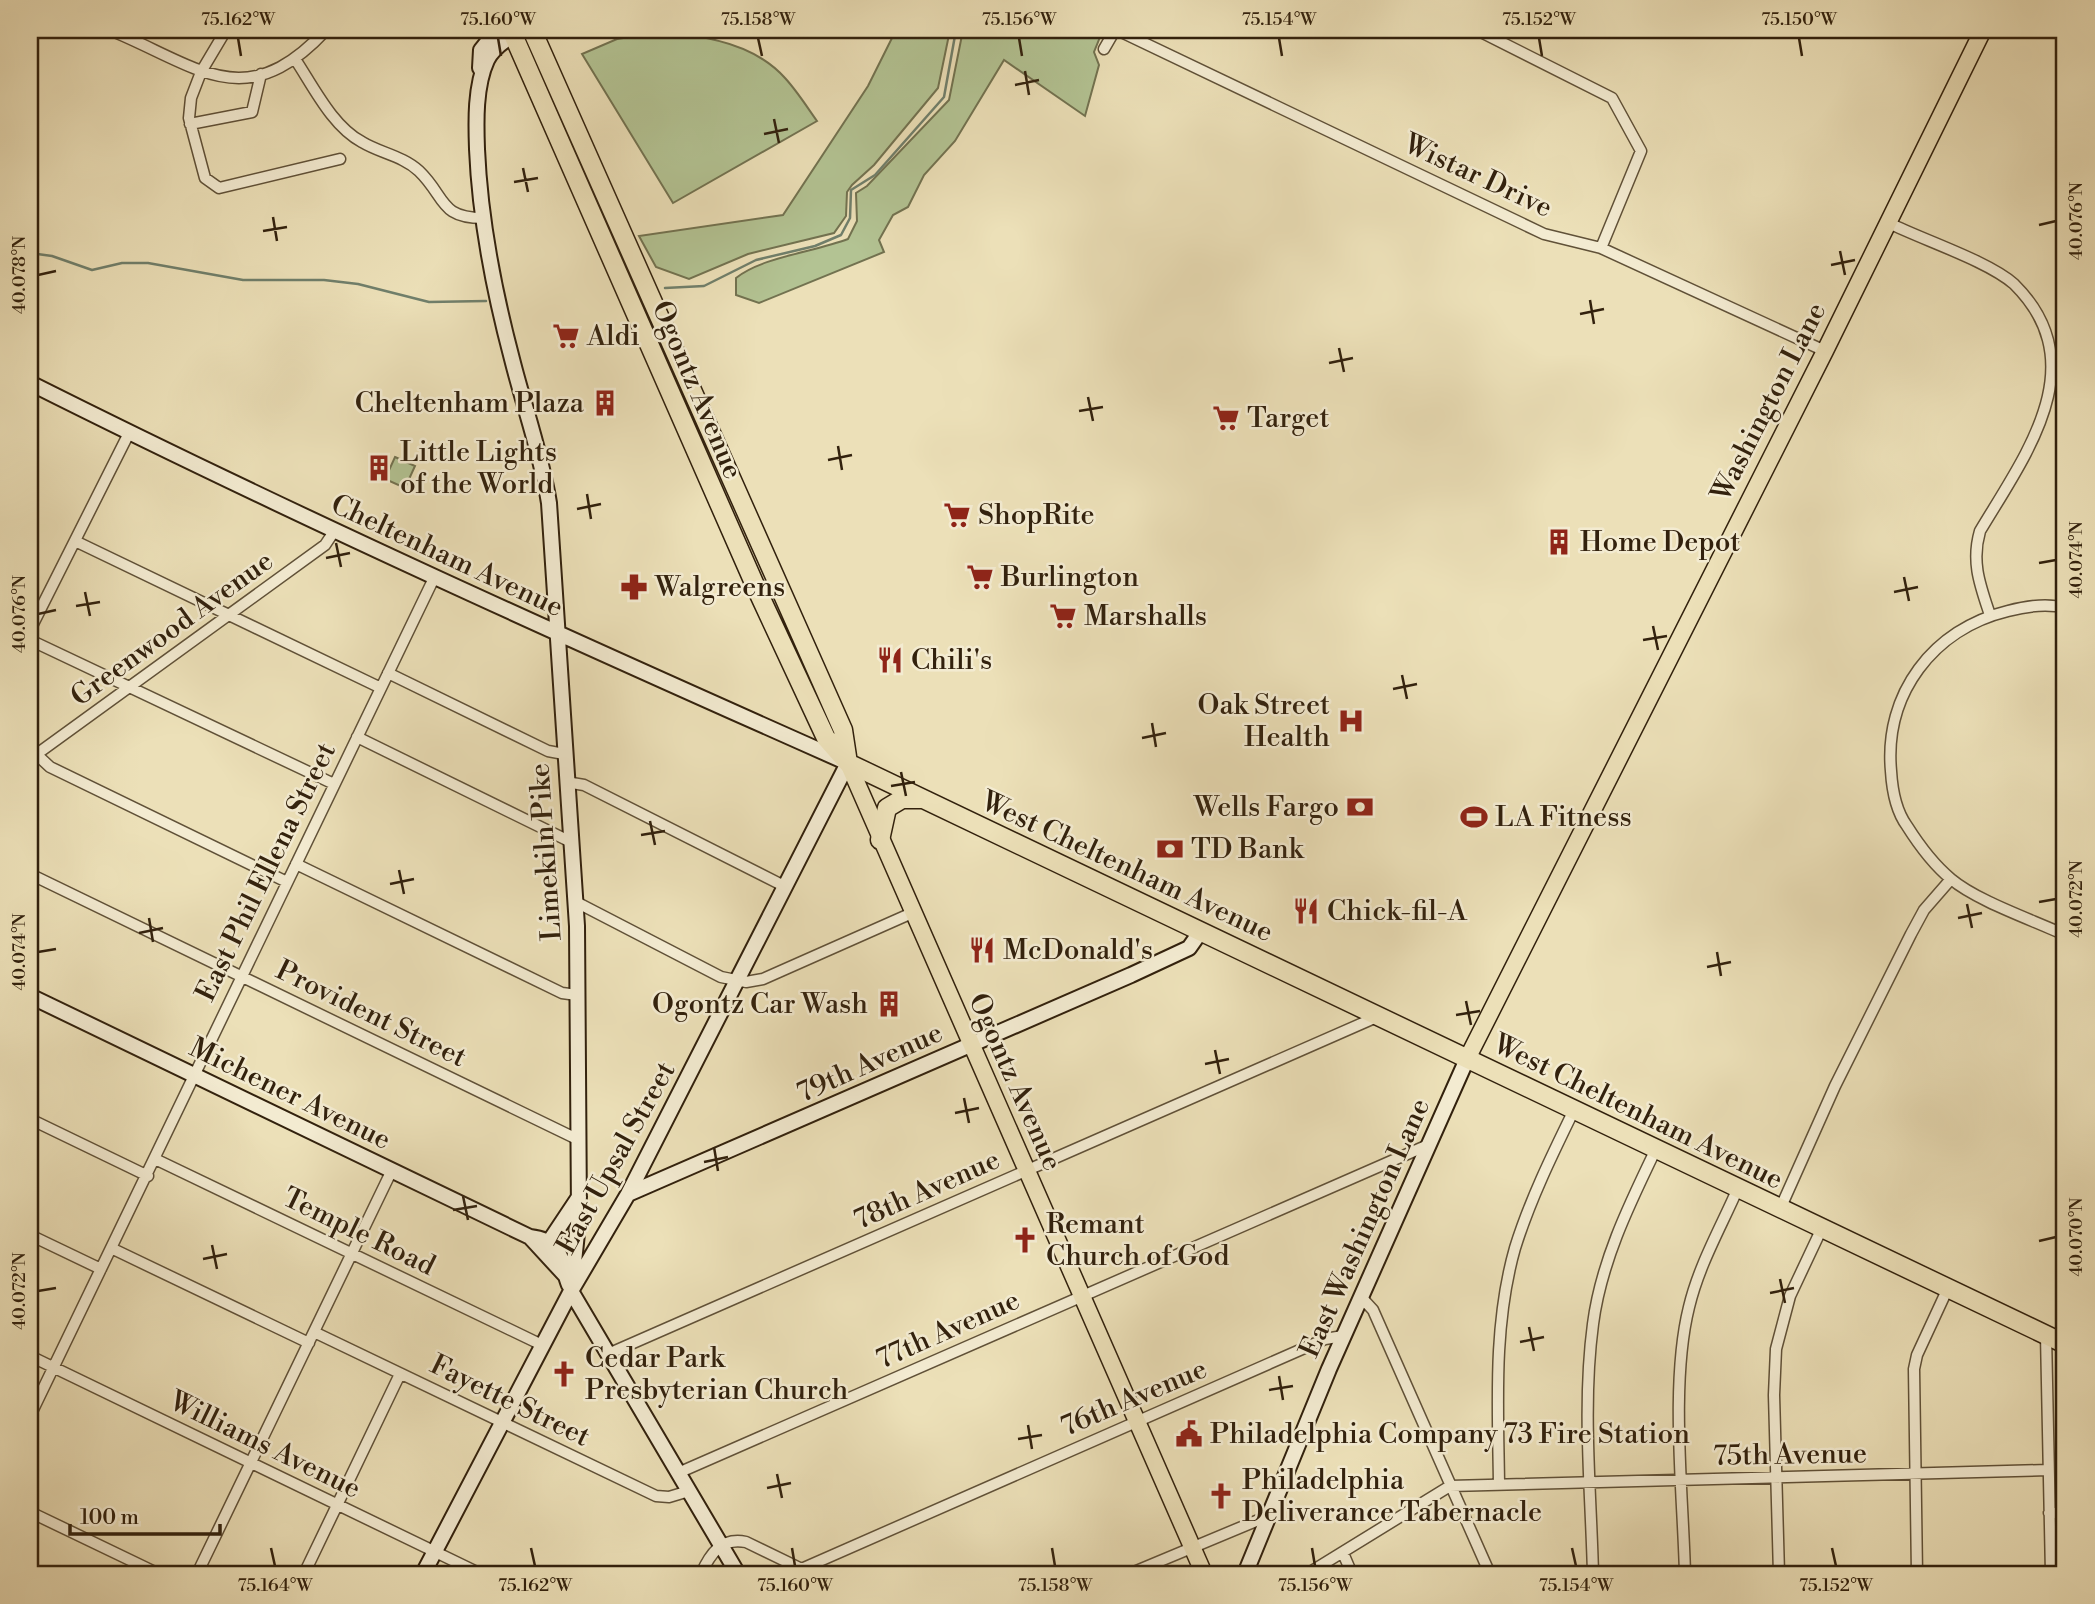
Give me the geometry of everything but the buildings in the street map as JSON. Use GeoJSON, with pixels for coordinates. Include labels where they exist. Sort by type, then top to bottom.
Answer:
{"type":"FeatureCollection","features":[{"type":"Feature","properties":{"kind":"highway","name":"Ogontz Avenue"},"geometry":{"type":"LineString","coordinates":[[532,30],[843,730],[848,763]]}},
{"type":"Feature","properties":{"kind":"highway","name":"Ogontz Avenue"},"geometry":{"type":"LineString","coordinates":[[511,31],[754,583],[826,738],[848,763]]}},
{"type":"Feature","properties":{"kind":"highway","name":"West Cheltenham Avenue"},"geometry":{"type":"LineString","coordinates":[[848,763],[2065,1344]]}},
{"type":"Feature","properties":{"kind":"highway"},"geometry":{"type":"LineString","coordinates":[[880,840],[887,808],[902,799],[920,799]]}},
{"type":"Feature","properties":{"kind":"main road","name":"Washington Lane"},"geometry":{"type":"LineString","coordinates":[[1467,1059],[1825,351],[1983,30]]}},
{"type":"Feature","properties":{"kind":"main road","name":"Ogontz Avenue"},"geometry":{"type":"LineString","coordinates":[[848,763],[1204,1574]]}},
{"type":"Feature","properties":{"kind":"street"},"geometry":{"type":"LineString","coordinates":[[110,30],[131,34],[201,72],[228,79],[277,69],[306,52],[326,30]]}},
{"type":"Feature","properties":{"kind":"street"},"geometry":{"type":"LineString","coordinates":[[226,30],[201,72],[191,98],[190,124],[205,178],[219,188],[340,159]]}},
{"type":"Feature","properties":{"kind":"street"},"geometry":{"type":"LineString","coordinates":[[1104,49],[1116,30]]}},
{"type":"Feature","properties":{"kind":"street","name":"Wistar Drive"},"geometry":{"type":"LineString","coordinates":[[1116,30],[1544,234],[1601,248],[1825,351]]}},
{"type":"Feature","properties":{"kind":"street"},"geometry":{"type":"LineString","coordinates":[[1477,30],[1612,98],[1641,151],[1601,248]]}},
{"type":"Feature","properties":{"kind":"street","name":"Limekiln Pike"},"geometry":{"type":"LineString","coordinates":[[511,31],[488,58],[476,122],[484,218],[500,312],[545,478],[576,902],[579,1197],[571,1292]]}},
{"type":"Feature","properties":{"kind":"street"},"geometry":{"type":"LineString","coordinates":[[295,58],[335,118],[360,141],[419,170],[446,210],[464,218],[484,218]]}},
{"type":"Feature","properties":{"kind":"street"},"geometry":{"type":"LineString","coordinates":[[190,124],[251,112],[261,74]]}},
{"type":"Feature","properties":{"kind":"street"},"geometry":{"type":"LineString","coordinates":[[1889,223],[2014,284],[2044,323],[2062,366],[2042,427],[1980,531],[1975,548],[1975,566],[1990,615]]}},
{"type":"Feature","properties":{"kind":"street","name":"Cheltenham Avenue"},"geometry":{"type":"LineString","coordinates":[[30,383],[129,433],[557,634],[848,763]]}},
{"type":"Feature","properties":{"kind":"street"},"geometry":{"type":"LineString","coordinates":[[30,630],[129,433]]}},
{"type":"Feature","properties":{"kind":"street","name":"Greenwood Avenue"},"geometry":{"type":"LineString","coordinates":[[33,757],[325,545],[335,530]]}},
{"type":"Feature","properties":{"kind":"street"},"geometry":{"type":"LineString","coordinates":[[75,541],[381,688]]}},
{"type":"Feature","properties":{"kind":"street","name":"East Phil Ellena Street"},"geometry":{"type":"LineString","coordinates":[[30,1416],[435,576]]}},
{"type":"Feature","properties":{"kind":"street"},"geometry":{"type":"LineString","coordinates":[[2065,608],[2053,605],[1990,615],[1955,633],[1931,653],[1909,679],[1894,714],[1891,738],[1892,787],[1905,824],[1951,879],[2065,935]]}},
{"type":"Feature","properties":{"kind":"street"},"geometry":{"type":"LineString","coordinates":[[30,640],[334,784]]}},
{"type":"Feature","properties":{"kind":"street"},"geometry":{"type":"LineString","coordinates":[[388,673],[548,751],[564,754]]}},
{"type":"Feature","properties":{"kind":"street"},"geometry":{"type":"LineString","coordinates":[[357,737],[571,842]]}},
{"type":"Feature","properties":{"kind":"street"},"geometry":{"type":"LineString","coordinates":[[33,757],[287,882]]}},
{"type":"Feature","properties":{"kind":"street","name":"East Upsal Street"},"geometry":{"type":"LineString","coordinates":[[423,1574],[542,1345],[628,1194],[848,763]]}},
{"type":"Feature","properties":{"kind":"street"},"geometry":{"type":"LineString","coordinates":[[566,782],[584,785],[784,886]]}},
{"type":"Feature","properties":{"kind":"street"},"geometry":{"type":"LineString","coordinates":[[296,864],[562,993],[577,995]]}},
{"type":"Feature","properties":{"kind":"street","name":"Provident Street"},"geometry":{"type":"LineString","coordinates":[[30,874],[579,1140]]}},
{"type":"Feature","properties":{"kind":"street"},"geometry":{"type":"LineString","coordinates":[[1780,1209],[1835,1086],[1911,934],[1924,910],[1951,879]]}},
{"type":"Feature","properties":{"kind":"street"},"geometry":{"type":"LineString","coordinates":[[576,902],[721,977],[736,981],[763,979],[912,913]]}},
{"type":"Feature","properties":{"kind":"street","name":"79th Avenue"},"geometry":{"type":"LineString","coordinates":[[628,1194],[971,1046],[1189,948],[1201,931]]}},
{"type":"Feature","properties":{"kind":"street","name":"Michener Avenue"},"geometry":{"type":"LineString","coordinates":[[30,996],[530,1237],[549,1242],[562,1258],[571,1292]]}},
{"type":"Feature","properties":{"kind":"street","name":"78th Avenue"},"geometry":{"type":"LineString","coordinates":[[608,1354],[1378,1016]]}},
{"type":"Feature","properties":{"kind":"street","name":"East Washington Lane"},"geometry":{"type":"LineString","coordinates":[[1245,1574],[1343,1336],[1467,1059]]}},
{"type":"Feature","properties":{"kind":"street"},"geometry":{"type":"LineString","coordinates":[[1499,1484],[1499,1350],[1509,1276],[1532,1200],[1574,1110]]}},
{"type":"Feature","properties":{"kind":"street"},"geometry":{"type":"LineString","coordinates":[[30,1119],[148,1176]]}},
{"type":"Feature","properties":{"kind":"street","name":"77th Avenue"},"geometry":{"type":"LineString","coordinates":[[678,1473],[1428,1144]]}},
{"type":"Feature","properties":{"kind":"street"},"geometry":{"type":"LineString","coordinates":[[1593,1574],[1589,1409],[1593,1321],[1604,1271],[1617,1235],[1657,1149]]}},
{"type":"Feature","properties":{"kind":"street","name":"Temple Road"},"geometry":{"type":"LineString","coordinates":[[155,1159],[542,1345]]}},
{"type":"Feature","properties":{"kind":"street"},"geometry":{"type":"LineString","coordinates":[[197,1574],[392,1170]]}},
{"type":"Feature","properties":{"kind":"street"},"geometry":{"type":"LineString","coordinates":[[1685,1574],[1680,1386],[1689,1307],[1705,1259],[1738,1188]]}},
{"type":"Feature","properties":{"kind":"street"},"geometry":{"type":"LineString","coordinates":[[549,1242],[579,1197]]}},
{"type":"Feature","properties":{"kind":"street"},"geometry":{"type":"LineString","coordinates":[[1779,1574],[1773,1373],[1779,1331],[1790,1296],[1822,1228]]}},
{"type":"Feature","properties":{"kind":"street"},"geometry":{"type":"LineString","coordinates":[[30,1235],[101,1269]]}},
{"type":"Feature","properties":{"kind":"street","name":"Michener Avenue"},"geometry":{"type":"LineString","coordinates":[[530,1237],[565,1275]]}},
{"type":"Feature","properties":{"kind":"street"},"geometry":{"type":"LineString","coordinates":[[111,1248],[309,1343]]}},
{"type":"Feature","properties":{"kind":"street"},"geometry":{"type":"LineString","coordinates":[[1917,1574],[1914,1369],[1917,1355],[1948,1288]]}},
{"type":"Feature","properties":{"kind":"street"},"geometry":{"type":"LineString","coordinates":[[571,1292],[738,1574]]}},
{"type":"Feature","properties":{"kind":"street"},"geometry":{"type":"LineString","coordinates":[[1361,1297],[1373,1310],[1490,1574]]}},
{"type":"Feature","properties":{"kind":"street","name":"Fayette Street"},"geometry":{"type":"LineString","coordinates":[[314,1332],[656,1496],[669,1497],[689,1491]]}},
{"type":"Feature","properties":{"kind":"street"},"geometry":{"type":"LineString","coordinates":[[2046,1335],[2051,1574]]}},
{"type":"Feature","properties":{"kind":"street","name":"76th Avenue"},"geometry":{"type":"LineString","coordinates":[[790,1574],[807,1572],[1325,1339],[1343,1336]]}},
{"type":"Feature","properties":{"kind":"street","name":"Williams Avenue"},"geometry":{"type":"LineString","coordinates":[[30,1356],[481,1574]]}},
{"type":"Feature","properties":{"kind":"street"},"geometry":{"type":"LineString","coordinates":[[303,1574],[400,1374]]}},
{"type":"Feature","properties":{"kind":"street","name":"75th Avenue"},"geometry":{"type":"LineString","coordinates":[[1450,1486],[2048,1470]]}},
{"type":"Feature","properties":{"kind":"street"},"geometry":{"type":"LineString","coordinates":[[1307,1574],[1450,1486]]}},
{"type":"Feature","properties":{"kind":"street"},"geometry":{"type":"LineString","coordinates":[[30,1511],[159,1574]]}},
{"type":"Feature","properties":{"kind":"street"},"geometry":{"type":"LineString","coordinates":[[2049,1513],[2065,1513]]}},
{"type":"Feature","properties":{"kind":"street"},"geometry":{"type":"LineString","coordinates":[[1129,1574],[1268,1516]]}},
{"type":"Feature","properties":{"kind":"street"},"geometry":{"type":"LineString","coordinates":[[701,1574],[708,1559],[720,1545],[741,1541],[807,1572]]}},
{"type":"Feature","properties":{"kind":"street"},"geometry":{"type":"LineString","coordinates":[[1343,1553],[1352,1574]]}},
{"type":"Feature","properties":{"kind":"green space"},"geometry":{"type":"Polygon","coordinates":[[[896,30],[950,30],[938,88],[874,165],[852,185],[847,192],[846,216],[834,233],[748,254],[689,279],[656,267],[639,236],[783,215],[868,86],[896,30]]]}},
{"type":"Feature","properties":{"kind":"green space"},"geometry":{"type":"Polygon","coordinates":[[[963,30],[1084,30],[1100,37],[1094,52],[1099,65],[1085,116],[1004,60],[955,141],[924,175],[908,207],[893,215],[879,240],[884,252],[759,303],[736,295],[736,278],[747,271],[774,260],[848,239],[857,221],[856,193],[867,186],[949,100],[963,30]]]}},
{"type":"Feature","properties":{"kind":"green space"},"geometry":{"type":"Polygon","coordinates":[[[655,33],[707,38],[758,56],[785,78],[817,121],[673,203],[582,54],[617,39],[655,33]]]}},
{"type":"Feature","properties":{"kind":"green space"},"geometry":{"type":"Polygon","coordinates":[[[395,457],[415,466],[405,488],[385,479],[395,457]]]}},
{"type":"Feature","properties":{"kind":"waterway"},"geometry":{"type":"LineString","coordinates":[[665,288],[704,286],[756,260],[815,246],[841,235],[850,218],[851,190],[875,175],[944,97],[956,30]]}},
{"type":"Feature","properties":{"kind":"waterway"},"geometry":{"type":"LineString","coordinates":[[30,253],[52,256],[92,270],[122,263],[148,263],[243,280],[324,280],[358,284],[429,302],[486,301]]}},
{"type":"Feature","properties":{"kind":"place","name":"Aldi"},"geometry":{"type":"Point","coordinates":[566,336]}},
{"type":"Feature","properties":{"kind":"place","name":"Cheltenham Plaza"},"geometry":{"type":"Point","coordinates":[605,403]}},
{"type":"Feature","properties":{"kind":"place","name":"Target"},"geometry":{"type":"Point","coordinates":[1226,418]}},
{"type":"Feature","properties":{"kind":"place","name":"Little Lights of the World"},"geometry":{"type":"Point","coordinates":[379,468]}},
{"type":"Feature","properties":{"kind":"place","name":"ShopRite"},"geometry":{"type":"Point","coordinates":[957,515]}},
{"type":"Feature","properties":{"kind":"place","name":"Home Depot"},"geometry":{"type":"Point","coordinates":[1559,542]}},
{"type":"Feature","properties":{"kind":"place","name":"Burlington"},"geometry":{"type":"Point","coordinates":[980,577]}},
{"type":"Feature","properties":{"kind":"place","name":"Walgreens"},"geometry":{"type":"Point","coordinates":[634,587]}},
{"type":"Feature","properties":{"kind":"place","name":"Marshalls"},"geometry":{"type":"Point","coordinates":[1063,616]}},
{"type":"Feature","properties":{"kind":"place","name":"Chili's"},"geometry":{"type":"Point","coordinates":[890,660]}},
{"type":"Feature","properties":{"kind":"place","name":"Oak Street Health"},"geometry":{"type":"Point","coordinates":[1351,721]}},
{"type":"Feature","properties":{"kind":"place","name":"Wells Fargo"},"geometry":{"type":"Point","coordinates":[1360,807]}},
{"type":"Feature","properties":{"kind":"place","name":"LA Fitness"},"geometry":{"type":"Point","coordinates":[1474,817]}},
{"type":"Feature","properties":{"kind":"place","name":"TD Bank"},"geometry":{"type":"Point","coordinates":[1170,849]}},
{"type":"Feature","properties":{"kind":"place","name":"Chick-fil-A"},"geometry":{"type":"Point","coordinates":[1306,911]}},
{"type":"Feature","properties":{"kind":"place","name":"McDonald's"},"geometry":{"type":"Point","coordinates":[982,950]}},
{"type":"Feature","properties":{"kind":"place","name":"Ogontz Car Wash"},"geometry":{"type":"Point","coordinates":[889,1004]}},
{"type":"Feature","properties":{"kind":"place","name":"Remant Church of God"},"geometry":{"type":"Point","coordinates":[1025,1240]}},
{"type":"Feature","properties":{"kind":"place","name":"Cedar Park Presbyterian Church"},"geometry":{"type":"Point","coordinates":[564,1374]}},
{"type":"Feature","properties":{"kind":"place","name":"Philadelphia Company 73 Fire Station"},"geometry":{"type":"Point","coordinates":[1189,1434]}},
{"type":"Feature","properties":{"kind":"place","name":"Philadelphia Deliverance Tabernacle"},"geometry":{"type":"Point","coordinates":[1221,1496]}}]}
